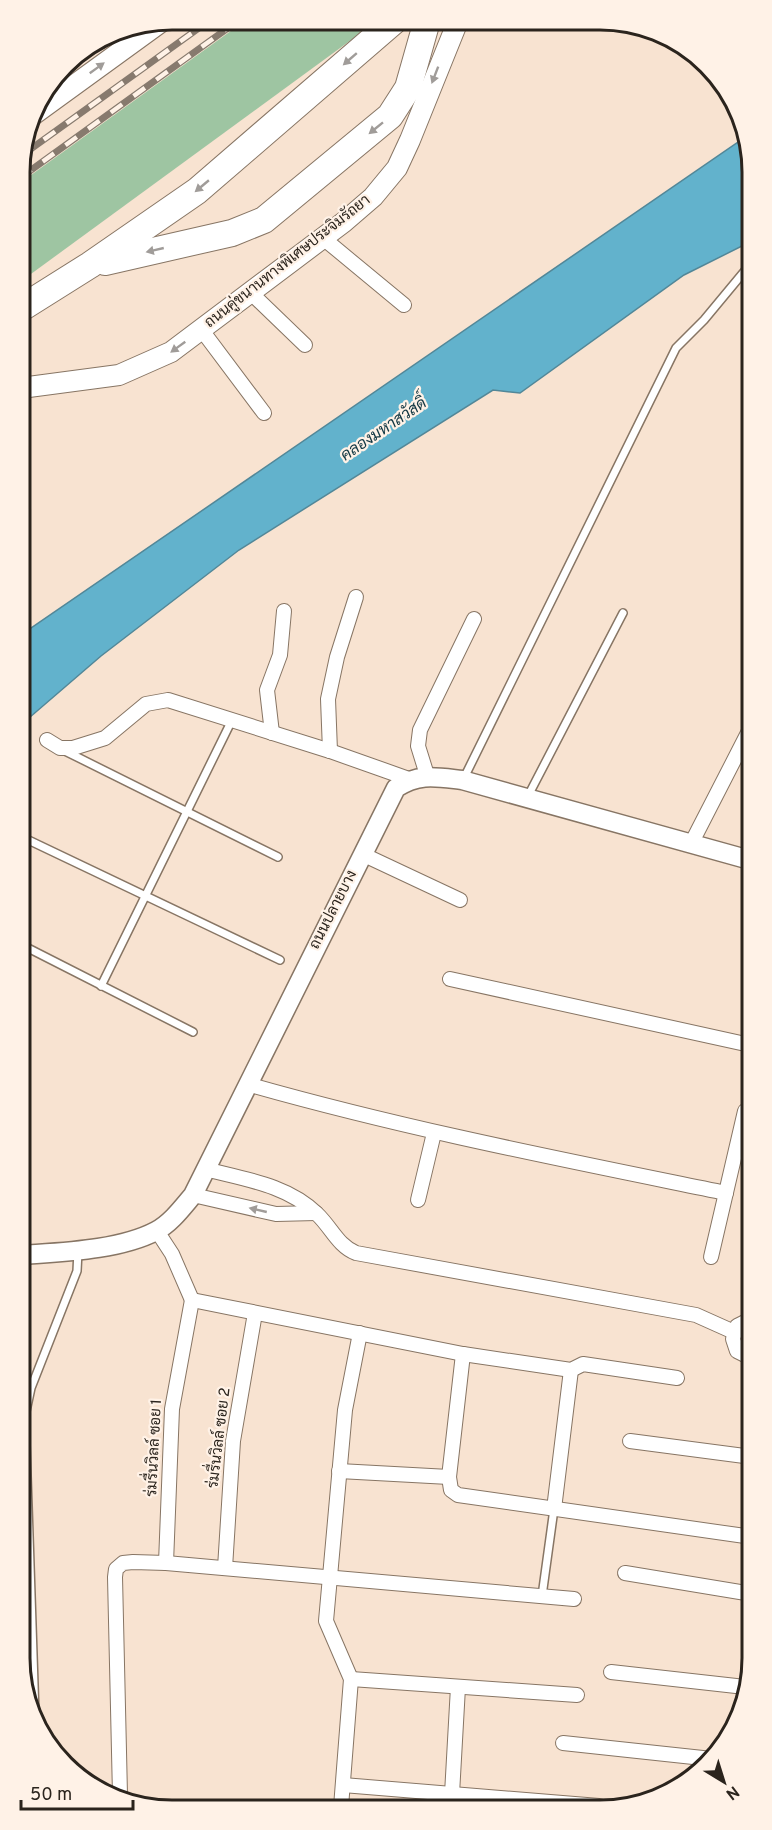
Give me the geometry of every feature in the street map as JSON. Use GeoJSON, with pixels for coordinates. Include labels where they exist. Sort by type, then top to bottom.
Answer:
{"type":"FeatureCollection","features":[{"type":"Feature","properties":{"kind":"highway"},"geometry":{"type":"LineString","coordinates":[[30,303],[90,265],[197,191],[384,30]]}},
{"type":"Feature","properties":{"kind":"highway"},"geometry":{"type":"LineString","coordinates":[[90,265],[232,233],[264,220],[390,116],[408,88],[424,30]]}},
{"type":"Feature","properties":{"kind":"main road","name":"ถนนคู่ขนานทางพิเศษประจิมรัถยา"},"geometry":{"type":"LineString","coordinates":[[30,387],[119,375],[171,352],[323,238],[373,196],[397,168],[454,30]]}},
{"type":"Feature","properties":{"kind":"main road"},"geometry":{"type":"LineString","coordinates":[[48,104],[146,33]]}},
{"type":"Feature","properties":{"kind":"street"},"geometry":{"type":"LineString","coordinates":[[323,238],[404,305]]}},
{"type":"Feature","properties":{"kind":"street"},"geometry":{"type":"LineString","coordinates":[[250,292],[305,345]]}},
{"type":"Feature","properties":{"kind":"street"},"geometry":{"type":"LineString","coordinates":[[201,329],[264,413]]}},
{"type":"Feature","properties":{"kind":"street"},"geometry":{"type":"LineString","coordinates":[[330,751],[328,699],[337,657],[356,597]]}},
{"type":"Feature","properties":{"kind":"street"},"geometry":{"type":"LineString","coordinates":[[272,733],[267,690],[280,655],[284,611]]}},
{"type":"Feature","properties":{"kind":"street"},"geometry":{"type":"LineString","coordinates":[[418,777],[420,730],[474,619]]}},
{"type":"Feature","properties":{"kind":"street"},"geometry":{"type":"LineString","coordinates":[[47,740],[60,748],[73,748],[105,738],[146,704],[168,700],[418,777],[462,780],[742,858]]}},
{"type":"Feature","properties":{"kind":"street"},"geometry":{"type":"LineString","coordinates":[[691,844],[742,745]]}},
{"type":"Feature","properties":{"kind":"street","name":"ถนนปลายบาง"},"geometry":{"type":"LineString","coordinates":[[30,1255],[78,1251],[135,1239],[156,1231],[170,1221],[193,1195],[396,788],[418,777]]}},
{"type":"Feature","properties":{"kind":"street"},"geometry":{"type":"LineString","coordinates":[[362,854],[460,900]]}},
{"type":"Feature","properties":{"kind":"street"},"geometry":{"type":"LineString","coordinates":[[450,979],[742,1043]]}},
{"type":"Feature","properties":{"kind":"street"},"geometry":{"type":"LineString","coordinates":[[247,1084],[349,1113],[434,1133],[726,1193]]}},
{"type":"Feature","properties":{"kind":"street"},"geometry":{"type":"LineString","coordinates":[[711,1257],[742,1124]]}},
{"type":"Feature","properties":{"kind":"street"},"geometry":{"type":"LineString","coordinates":[[417,1200],[434,1133]]}},
{"type":"Feature","properties":{"kind":"street"},"geometry":{"type":"LineString","coordinates":[[205,1169],[281,1189],[316,1213],[344,1246],[356,1253],[696,1315],[734,1332]]}},
{"type":"Feature","properties":{"kind":"street"},"geometry":{"type":"LineString","coordinates":[[193,1195],[276,1214],[316,1213]]}},
{"type":"Feature","properties":{"kind":"street"},"geometry":{"type":"LineString","coordinates":[[156,1231],[172,1254],[192,1300],[463,1354],[571,1371],[584,1364],[677,1378]]}},
{"type":"Feature","properties":{"kind":"street","name":"ร่มรื่นวิลล์ ซอย 1"},"geometry":{"type":"LineString","coordinates":[[166,1563],[172,1409],[192,1300]]}},
{"type":"Feature","properties":{"kind":"street","name":"ร่มรื่นวิลล์ ซอย 2"},"geometry":{"type":"LineString","coordinates":[[225,1568],[233,1441],[255,1312]]}},
{"type":"Feature","properties":{"kind":"street"},"geometry":{"type":"LineString","coordinates":[[742,1321],[734,1332],[733,1339],[737,1351],[742,1354]]}},
{"type":"Feature","properties":{"kind":"street"},"geometry":{"type":"LineString","coordinates":[[342,1800],[351,1679],[326,1621],[345,1410],[360,1333]]}},
{"type":"Feature","properties":{"kind":"street"},"geometry":{"type":"LineString","coordinates":[[463,1354],[449,1477],[451,1490],[458,1495],[742,1537]]}},
{"type":"Feature","properties":{"kind":"street"},"geometry":{"type":"LineString","coordinates":[[554,1509],[571,1371]]}},
{"type":"Feature","properties":{"kind":"street"},"geometry":{"type":"LineString","coordinates":[[630,1441],[742,1456]]}},
{"type":"Feature","properties":{"kind":"street"},"geometry":{"type":"LineString","coordinates":[[339,1471],[449,1477]]}},
{"type":"Feature","properties":{"kind":"street"},"geometry":{"type":"LineString","coordinates":[[120,1789],[116,1569],[123,1563],[166,1563],[574,1599]]}},
{"type":"Feature","properties":{"kind":"street"},"geometry":{"type":"LineString","coordinates":[[625,1573],[742,1592]]}},
{"type":"Feature","properties":{"kind":"street"},"geometry":{"type":"LineString","coordinates":[[610,1672],[739,1686]]}},
{"type":"Feature","properties":{"kind":"street"},"geometry":{"type":"LineString","coordinates":[[351,1679],[577,1695]]}},
{"type":"Feature","properties":{"kind":"street"},"geometry":{"type":"LineString","coordinates":[[452,1794],[458,1687]]}},
{"type":"Feature","properties":{"kind":"street"},"geometry":{"type":"LineString","coordinates":[[563,1743],[694,1757]]}},
{"type":"Feature","properties":{"kind":"street"},"geometry":{"type":"LineString","coordinates":[[343,1785],[526,1800]]}},
{"type":"Feature","properties":{"kind":"lane"},"geometry":{"type":"LineString","coordinates":[[462,780],[676,348],[704,320],[742,274]]}},
{"type":"Feature","properties":{"kind":"lane"},"geometry":{"type":"LineString","coordinates":[[527,798],[622,613]]}},
{"type":"Feature","properties":{"kind":"lane"},"geometry":{"type":"LineString","coordinates":[[101,986],[232,720]]}},
{"type":"Feature","properties":{"kind":"lane"},"geometry":{"type":"LineString","coordinates":[[60,748],[278,857]]}},
{"type":"Feature","properties":{"kind":"lane"},"geometry":{"type":"LineString","coordinates":[[30,841],[280,960]]}},
{"type":"Feature","properties":{"kind":"lane"},"geometry":{"type":"LineString","coordinates":[[30,949],[193,1032]]}},
{"type":"Feature","properties":{"kind":"lane"},"geometry":{"type":"LineString","coordinates":[[30,1393],[77,1271],[78,1251]]}},
{"type":"Feature","properties":{"kind":"lane"},"geometry":{"type":"LineString","coordinates":[[542,1596],[554,1509]]}},
{"type":"Feature","properties":{"kind":"lane"},"geometry":{"type":"LineString","coordinates":[[30,1582],[33,1686]]}},
{"type":"Feature","properties":{"kind":"green space"},"geometry":{"type":"Polygon","coordinates":[[[232,30],[365,30],[30,275],[30,176],[232,30]]]}},
{"type":"Feature","properties":{"kind":"water","name":"คลองมหาสวัสดิ์"},"geometry":{"type":"Polygon","coordinates":[[[738,142],[742,172],[742,246],[684,275],[520,393],[493,390],[239,550],[101,656],[30,717],[30,629],[738,142]]]}},
{"type":"Feature","properties":{"kind":"railway"},"geometry":{"type":"LineString","coordinates":[[33,148],[196,30]]}},
{"type":"Feature","properties":{"kind":"railway"},"geometry":{"type":"LineString","coordinates":[[30,171],[225,30]]}}]}
